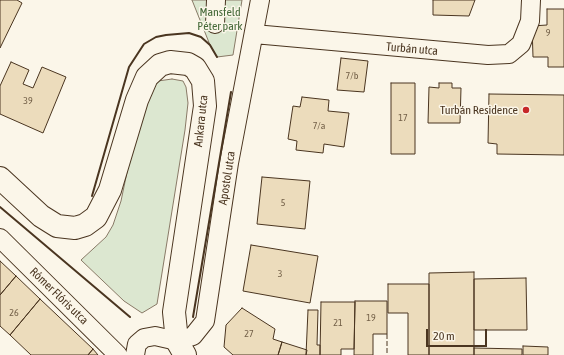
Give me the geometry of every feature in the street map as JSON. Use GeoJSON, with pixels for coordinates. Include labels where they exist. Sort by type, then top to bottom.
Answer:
{"type":"FeatureCollection","features":[{"type":"Feature","properties":{"kind":"street"},"geometry":{"type":"LineString","coordinates":[[214,24],[216,0]]}},
{"type":"Feature","properties":{"kind":"street","name":"Apostol utca"},"geometry":{"type":"LineString","coordinates":[[181,348],[205,321],[229,163],[260,0]]}},
{"type":"Feature","properties":{"kind":"street","name":"Turbán utca"},"geometry":{"type":"LineString","coordinates":[[254,34],[488,55],[509,54],[521,44],[530,21],[531,0]]}},
{"type":"Feature","properties":{"kind":"street","name":"Ankara utca"},"geometry":{"type":"LineString","coordinates":[[0,178],[41,216],[56,226],[75,228],[85,224],[96,217],[110,190],[137,100],[146,77],[160,65],[170,62],[188,64],[195,68],[201,75],[204,82],[205,106],[175,302],[174,324],[181,348]]}},
{"type":"Feature","properties":{"kind":"street","name":"Rómer Flóris utca"},"geometry":{"type":"LineString","coordinates":[[0,238],[118,355]]}},
{"type":"Feature","properties":{"kind":"street"},"geometry":{"type":"LineString","coordinates":[[135,355],[137,344],[144,338],[155,336],[181,348]]}},
{"type":"Feature","properties":{"kind":"green space","name":"Mansfeld Péter park"},"geometry":{"type":"Polygon","coordinates":[[[192,0],[242,0],[233,55],[217,57],[210,45],[192,0]]]}},
{"type":"Feature","properties":{"kind":"green space"},"geometry":{"type":"Polygon","coordinates":[[[172,79],[183,81],[186,87],[188,103],[185,130],[157,304],[142,313],[124,301],[81,260],[106,237],[113,225],[121,201],[137,124],[148,94],[158,81],[172,79]]]}},
{"type":"Feature","properties":{"kind":"building"},"geometry":{"type":"Polygon","coordinates":[[[0,0],[17,0],[22,3],[0,48],[0,0]]]}},
{"type":"Feature","properties":{"kind":"building"},"geometry":{"type":"Polygon","coordinates":[[[433,0],[475,0],[469,16],[433,15],[433,0]]]}},
{"type":"Feature","properties":{"kind":"building"},"geometry":{"type":"Polygon","coordinates":[[[547,9],[564,9],[564,67],[548,67],[548,57],[533,57],[532,26],[547,25],[547,9]]]}},
{"type":"Feature","properties":{"kind":"building"},"geometry":{"type":"Polygon","coordinates":[[[341,58],[368,61],[364,92],[337,90],[341,58]]]}},
{"type":"Feature","properties":{"kind":"building"},"geometry":{"type":"Polygon","coordinates":[[[11,62],[29,70],[23,84],[33,88],[42,67],[66,77],[43,133],[0,114],[0,86],[11,62]]]}},
{"type":"Feature","properties":{"kind":"building"},"geometry":{"type":"Polygon","coordinates":[[[391,83],[415,83],[415,154],[391,154],[391,83]]]}},
{"type":"Feature","properties":{"kind":"building"},"geometry":{"type":"Polygon","coordinates":[[[439,83],[452,83],[452,88],[461,88],[460,123],[428,123],[429,87],[439,88],[439,83]]]}},
{"type":"Feature","properties":{"kind":"building","name":"Turbán Residence"},"geometry":{"type":"Polygon","coordinates":[[[489,94],[564,95],[564,155],[497,154],[497,144],[488,143],[489,94]]]}},
{"type":"Feature","properties":{"kind":"building"},"geometry":{"type":"Polygon","coordinates":[[[302,97],[329,100],[328,111],[349,113],[344,147],[324,144],[323,153],[296,150],[297,141],[288,139],[293,106],[300,107],[302,97]]]}},
{"type":"Feature","properties":{"kind":"building"},"geometry":{"type":"Polygon","coordinates":[[[262,177],[310,181],[305,229],[257,224],[262,177]]]}},
{"type":"Feature","properties":{"kind":"building"},"geometry":{"type":"Polygon","coordinates":[[[251,245],[318,256],[310,303],[243,291],[251,245]]]}},
{"type":"Feature","properties":{"kind":"building"},"geometry":{"type":"Polygon","coordinates":[[[0,261],[16,276],[0,295],[0,261]]]}},
{"type":"Feature","properties":{"kind":"building"},"geometry":{"type":"Polygon","coordinates":[[[474,272],[474,355],[429,355],[429,273],[474,272]]]}},
{"type":"Feature","properties":{"kind":"building"},"geometry":{"type":"Polygon","coordinates":[[[16,276],[40,299],[10,335],[0,326],[0,295],[16,276]]]}},
{"type":"Feature","properties":{"kind":"building"},"geometry":{"type":"Polygon","coordinates":[[[526,278],[527,330],[474,330],[474,279],[526,278]]]}},
{"type":"Feature","properties":{"kind":"building"},"geometry":{"type":"Polygon","coordinates":[[[388,284],[429,284],[429,355],[408,355],[408,313],[388,313],[388,284]]]}},
{"type":"Feature","properties":{"kind":"building"},"geometry":{"type":"Polygon","coordinates":[[[40,299],[93,349],[88,355],[31,355],[10,335],[40,299]]]}},
{"type":"Feature","properties":{"kind":"building"},"geometry":{"type":"Polygon","coordinates":[[[355,301],[387,301],[387,334],[373,334],[373,355],[354,355],[355,301]]]}},
{"type":"Feature","properties":{"kind":"building"},"geometry":{"type":"Polygon","coordinates":[[[321,302],[355,302],[354,349],[341,349],[341,355],[320,355],[321,302]]]}},
{"type":"Feature","properties":{"kind":"building"},"geometry":{"type":"Polygon","coordinates":[[[242,308],[275,329],[273,339],[282,342],[278,355],[233,355],[224,347],[226,325],[242,308]]]}},
{"type":"Feature","properties":{"kind":"building"},"geometry":{"type":"Polygon","coordinates":[[[308,310],[318,310],[317,345],[320,345],[320,355],[306,355],[308,310]]]}},
{"type":"Feature","properties":{"kind":"building"},"geometry":{"type":"Polygon","coordinates":[[[282,342],[307,350],[306,355],[278,355],[282,342]]]}},
{"type":"Feature","properties":{"kind":"building"},"geometry":{"type":"Polygon","coordinates":[[[523,346],[548,347],[548,355],[523,355],[523,346]]]}},
{"type":"Feature","properties":{"kind":"building"},"geometry":{"type":"Polygon","coordinates":[[[474,348],[522,349],[522,355],[474,355],[474,348]]]}},
{"type":"Feature","properties":{"kind":"building"},"geometry":{"type":"Polygon","coordinates":[[[93,349],[98,355],[88,355],[93,349]]]}},
{"type":"Feature","properties":{"kind":"fence"},"geometry":{"type":"LineString","coordinates":[[387,334],[387,355]]}},
{"type":"Feature","properties":{"kind":"wall"},"geometry":{"type":"LineString","coordinates":[[92,196],[129,67],[144,44],[156,37],[189,33],[201,37],[210,45],[217,57]]}},
{"type":"Feature","properties":{"kind":"wall"},"geometry":{"type":"LineString","coordinates":[[193,317],[231,92]]}},
{"type":"Feature","properties":{"kind":"wall"},"geometry":{"type":"LineString","coordinates":[[0,207],[130,317]]}},
{"type":"Feature","properties":{"kind":"place","name":"Turbán Residence"},"geometry":{"type":"Point","coordinates":[526,110]}}]}
